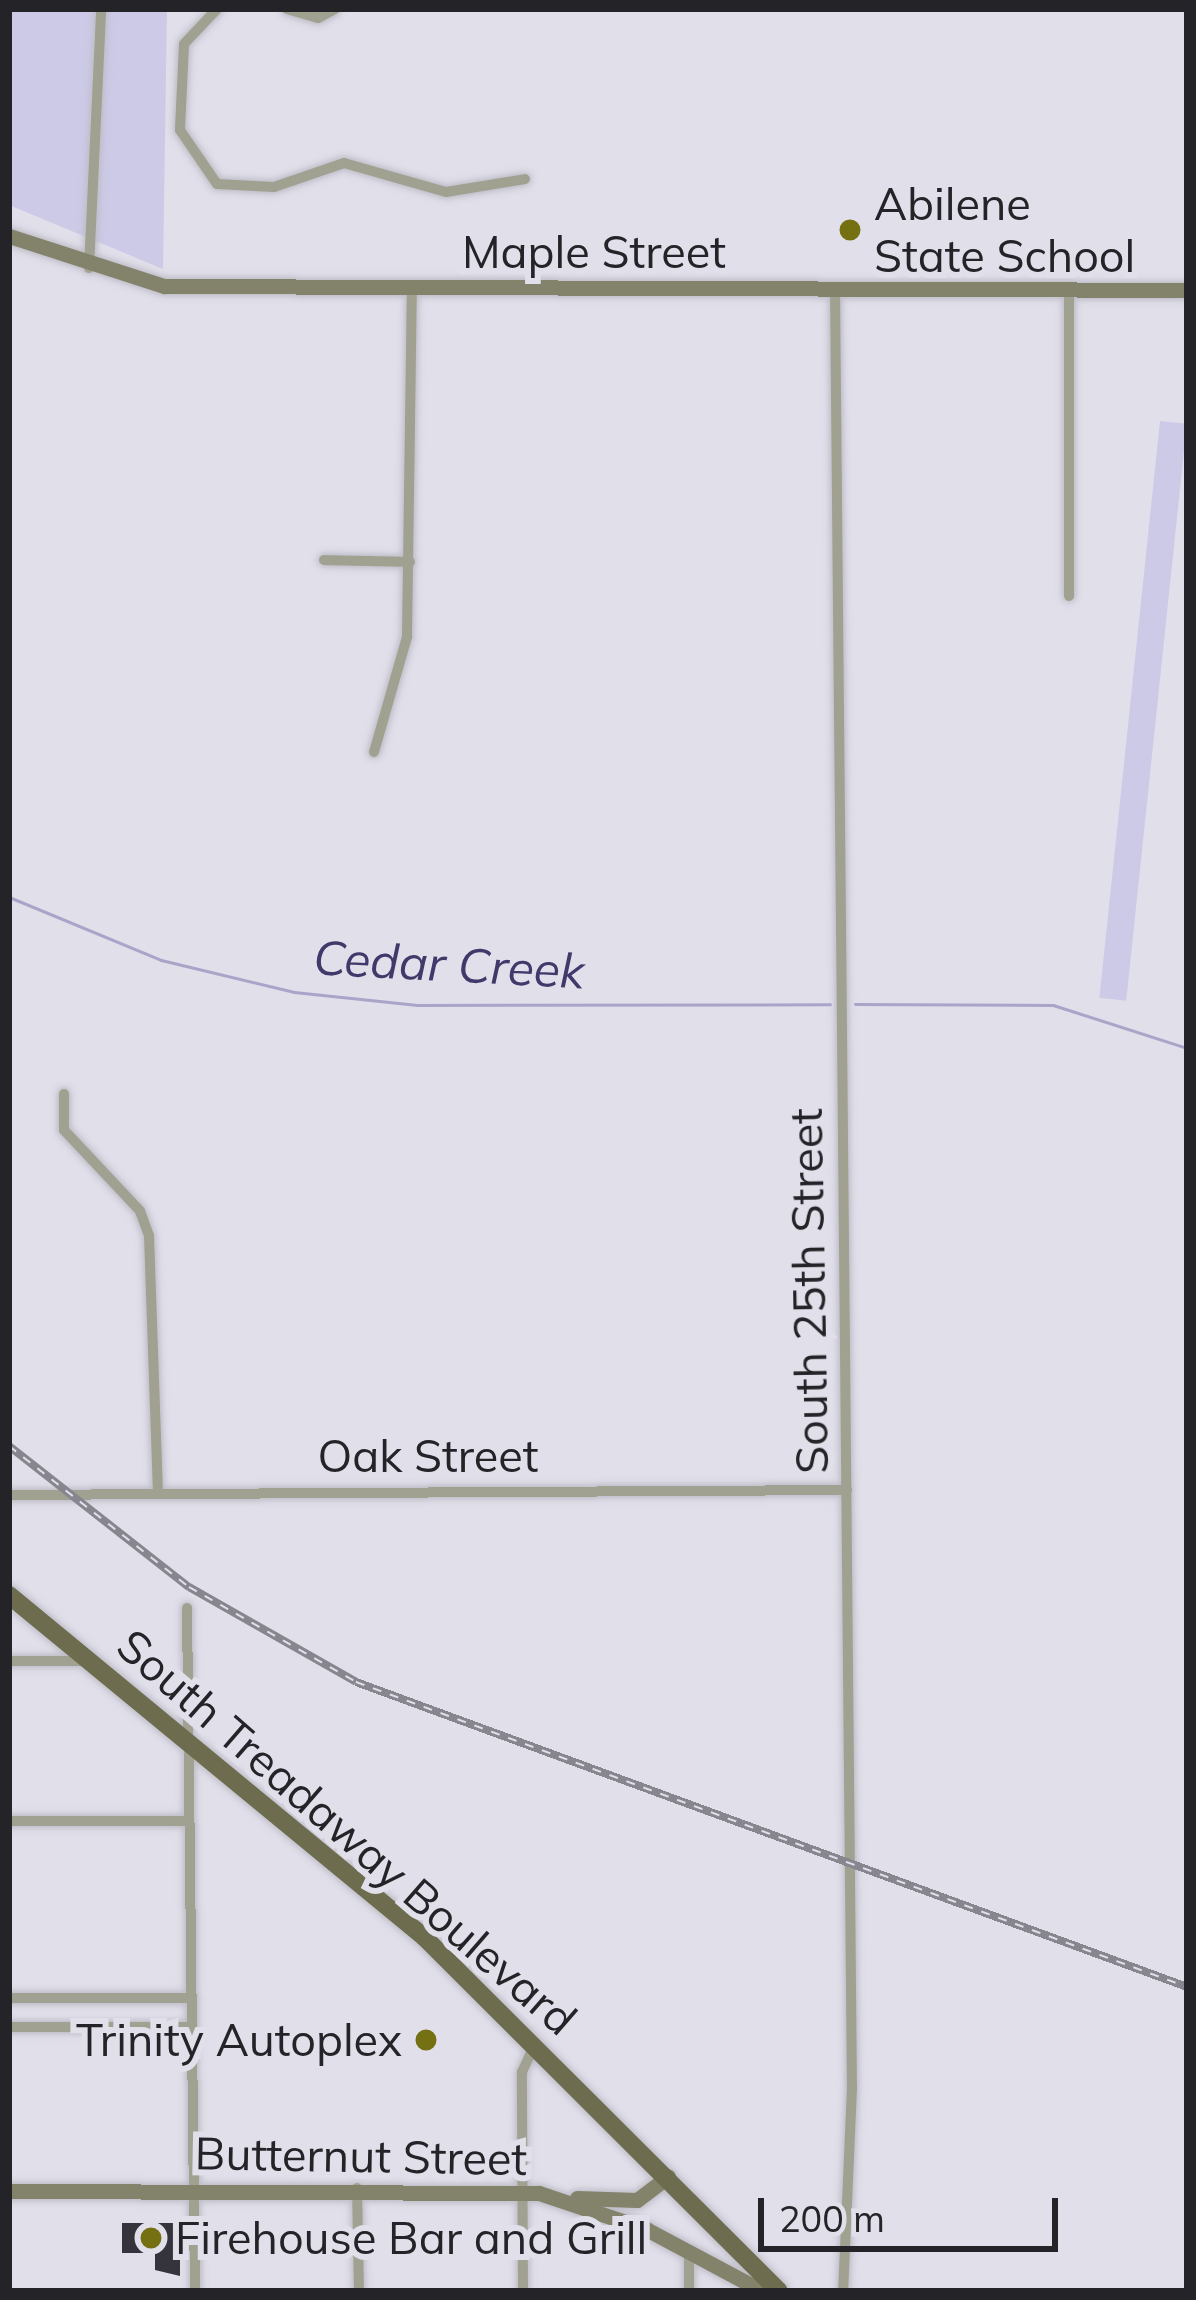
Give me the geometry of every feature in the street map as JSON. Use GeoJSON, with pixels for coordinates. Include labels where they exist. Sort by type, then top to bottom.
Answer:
{"type":"FeatureCollection","features":[{"type":"Feature","properties":{"kind":"main road","name":"Maple Street"},"geometry":{"type":"LineString","coordinates":[[9,236],[89,268],[164,286],[1187,290]]}},
{"type":"Feature","properties":{"kind":"main road","name":"South Treadaway Boulevard"},"geometry":{"type":"LineString","coordinates":[[9,1595],[190,1744],[536,2043],[779,2291]]}},
{"type":"Feature","properties":{"kind":"main road"},"geometry":{"type":"LineString","coordinates":[[556,2196],[637,2200],[668,2177]]}},
{"type":"Feature","properties":{"kind":"main road","name":"Butternut Street"},"geometry":{"type":"LineString","coordinates":[[9,2191],[521,2191],[556,2196],[689,2248],[762,2291]]}},
{"type":"Feature","properties":{"kind":"street"},"geometry":{"type":"LineString","coordinates":[[89,268],[101,9]]}},
{"type":"Feature","properties":{"kind":"street"},"geometry":{"type":"LineString","coordinates":[[217,9],[184,44],[181,130],[217,184],[274,187],[344,163],[446,192],[524,179]]}},
{"type":"Feature","properties":{"kind":"street"},"geometry":{"type":"LineString","coordinates":[[287,9],[318,18],[334,9]]}},
{"type":"Feature","properties":{"kind":"street"},"geometry":{"type":"LineString","coordinates":[[374,752],[407,637],[412,286]]}},
{"type":"Feature","properties":{"kind":"street","name":"South 25th Street"},"geometry":{"type":"LineString","coordinates":[[835,289],[853,2088],[843,2291]]}},
{"type":"Feature","properties":{"kind":"street"},"geometry":{"type":"LineString","coordinates":[[1069,290],[1070,596]]}},
{"type":"Feature","properties":{"kind":"street"},"geometry":{"type":"LineString","coordinates":[[324,560],[410,562]]}},
{"type":"Feature","properties":{"kind":"street"},"geometry":{"type":"LineString","coordinates":[[64,1094],[64,1130],[140,1211],[149,1236],[158,1492]]}},
{"type":"Feature","properties":{"kind":"street","name":"Oak Street"},"geometry":{"type":"LineString","coordinates":[[9,1495],[847,1490]]}},
{"type":"Feature","properties":{"kind":"street"},"geometry":{"type":"LineString","coordinates":[[187,1609],[195,2291]]}},
{"type":"Feature","properties":{"kind":"street"},"geometry":{"type":"LineString","coordinates":[[9,1661],[88,1661]]}},
{"type":"Feature","properties":{"kind":"street"},"geometry":{"type":"LineString","coordinates":[[9,1821],[187,1821]]}},
{"type":"Feature","properties":{"kind":"street"},"geometry":{"type":"LineString","coordinates":[[9,1998],[191,1998]]}},
{"type":"Feature","properties":{"kind":"street"},"geometry":{"type":"LineString","coordinates":[[9,2027],[191,2026]]}},
{"type":"Feature","properties":{"kind":"street"},"geometry":{"type":"LineString","coordinates":[[523,2291],[522,2072],[536,2043]]}},
{"type":"Feature","properties":{"kind":"street"},"geometry":{"type":"LineString","coordinates":[[357,2188],[359,2291]]}},
{"type":"Feature","properties":{"kind":"street"},"geometry":{"type":"LineString","coordinates":[[689,2248],[689,2291]]}},
{"type":"Feature","properties":{"kind":"shaded area"},"geometry":{"type":"Polygon","coordinates":[[[9,9],[167,9],[163,269],[9,205],[9,9]]]}},
{"type":"Feature","properties":{"kind":"shaded area"},"geometry":{"type":"Polygon","coordinates":[[[1160,421],[1187,424],[1126,1001],[1099,998],[1160,421]]]}},
{"type":"Feature","properties":{"kind":"building","name":"Firehouse Bar and Grill"},"geometry":{"type":"Polygon","coordinates":[[[122,2223],[180,2223],[180,2276],[155,2270],[155,2253],[122,2253],[122,2223]]]}},
{"type":"Feature","properties":{"kind":"waterway","name":"Cedar Creek"},"geometry":{"type":"LineString","coordinates":[[9,897],[161,960],[294,992],[417,1005],[830,1004]]}},
{"type":"Feature","properties":{"kind":"waterway","name":"Cedar Creek"},"geometry":{"type":"LineString","coordinates":[[855,1004],[1053,1005],[1187,1048]]}},
{"type":"Feature","properties":{"kind":"railway"},"geometry":{"type":"LineString","coordinates":[[9,1446],[189,1587],[356,1682],[1187,1987]]}},
{"type":"Feature","properties":{"kind":"place","name":"Abilene State School"},"geometry":{"type":"Point","coordinates":[850,230]}},
{"type":"Feature","properties":{"kind":"place","name":"Trinity Autoplex"},"geometry":{"type":"Point","coordinates":[426,2040]}},
{"type":"Feature","properties":{"kind":"place","name":"Firehouse Bar and Grill"},"geometry":{"type":"Point","coordinates":[151,2238]}}]}
